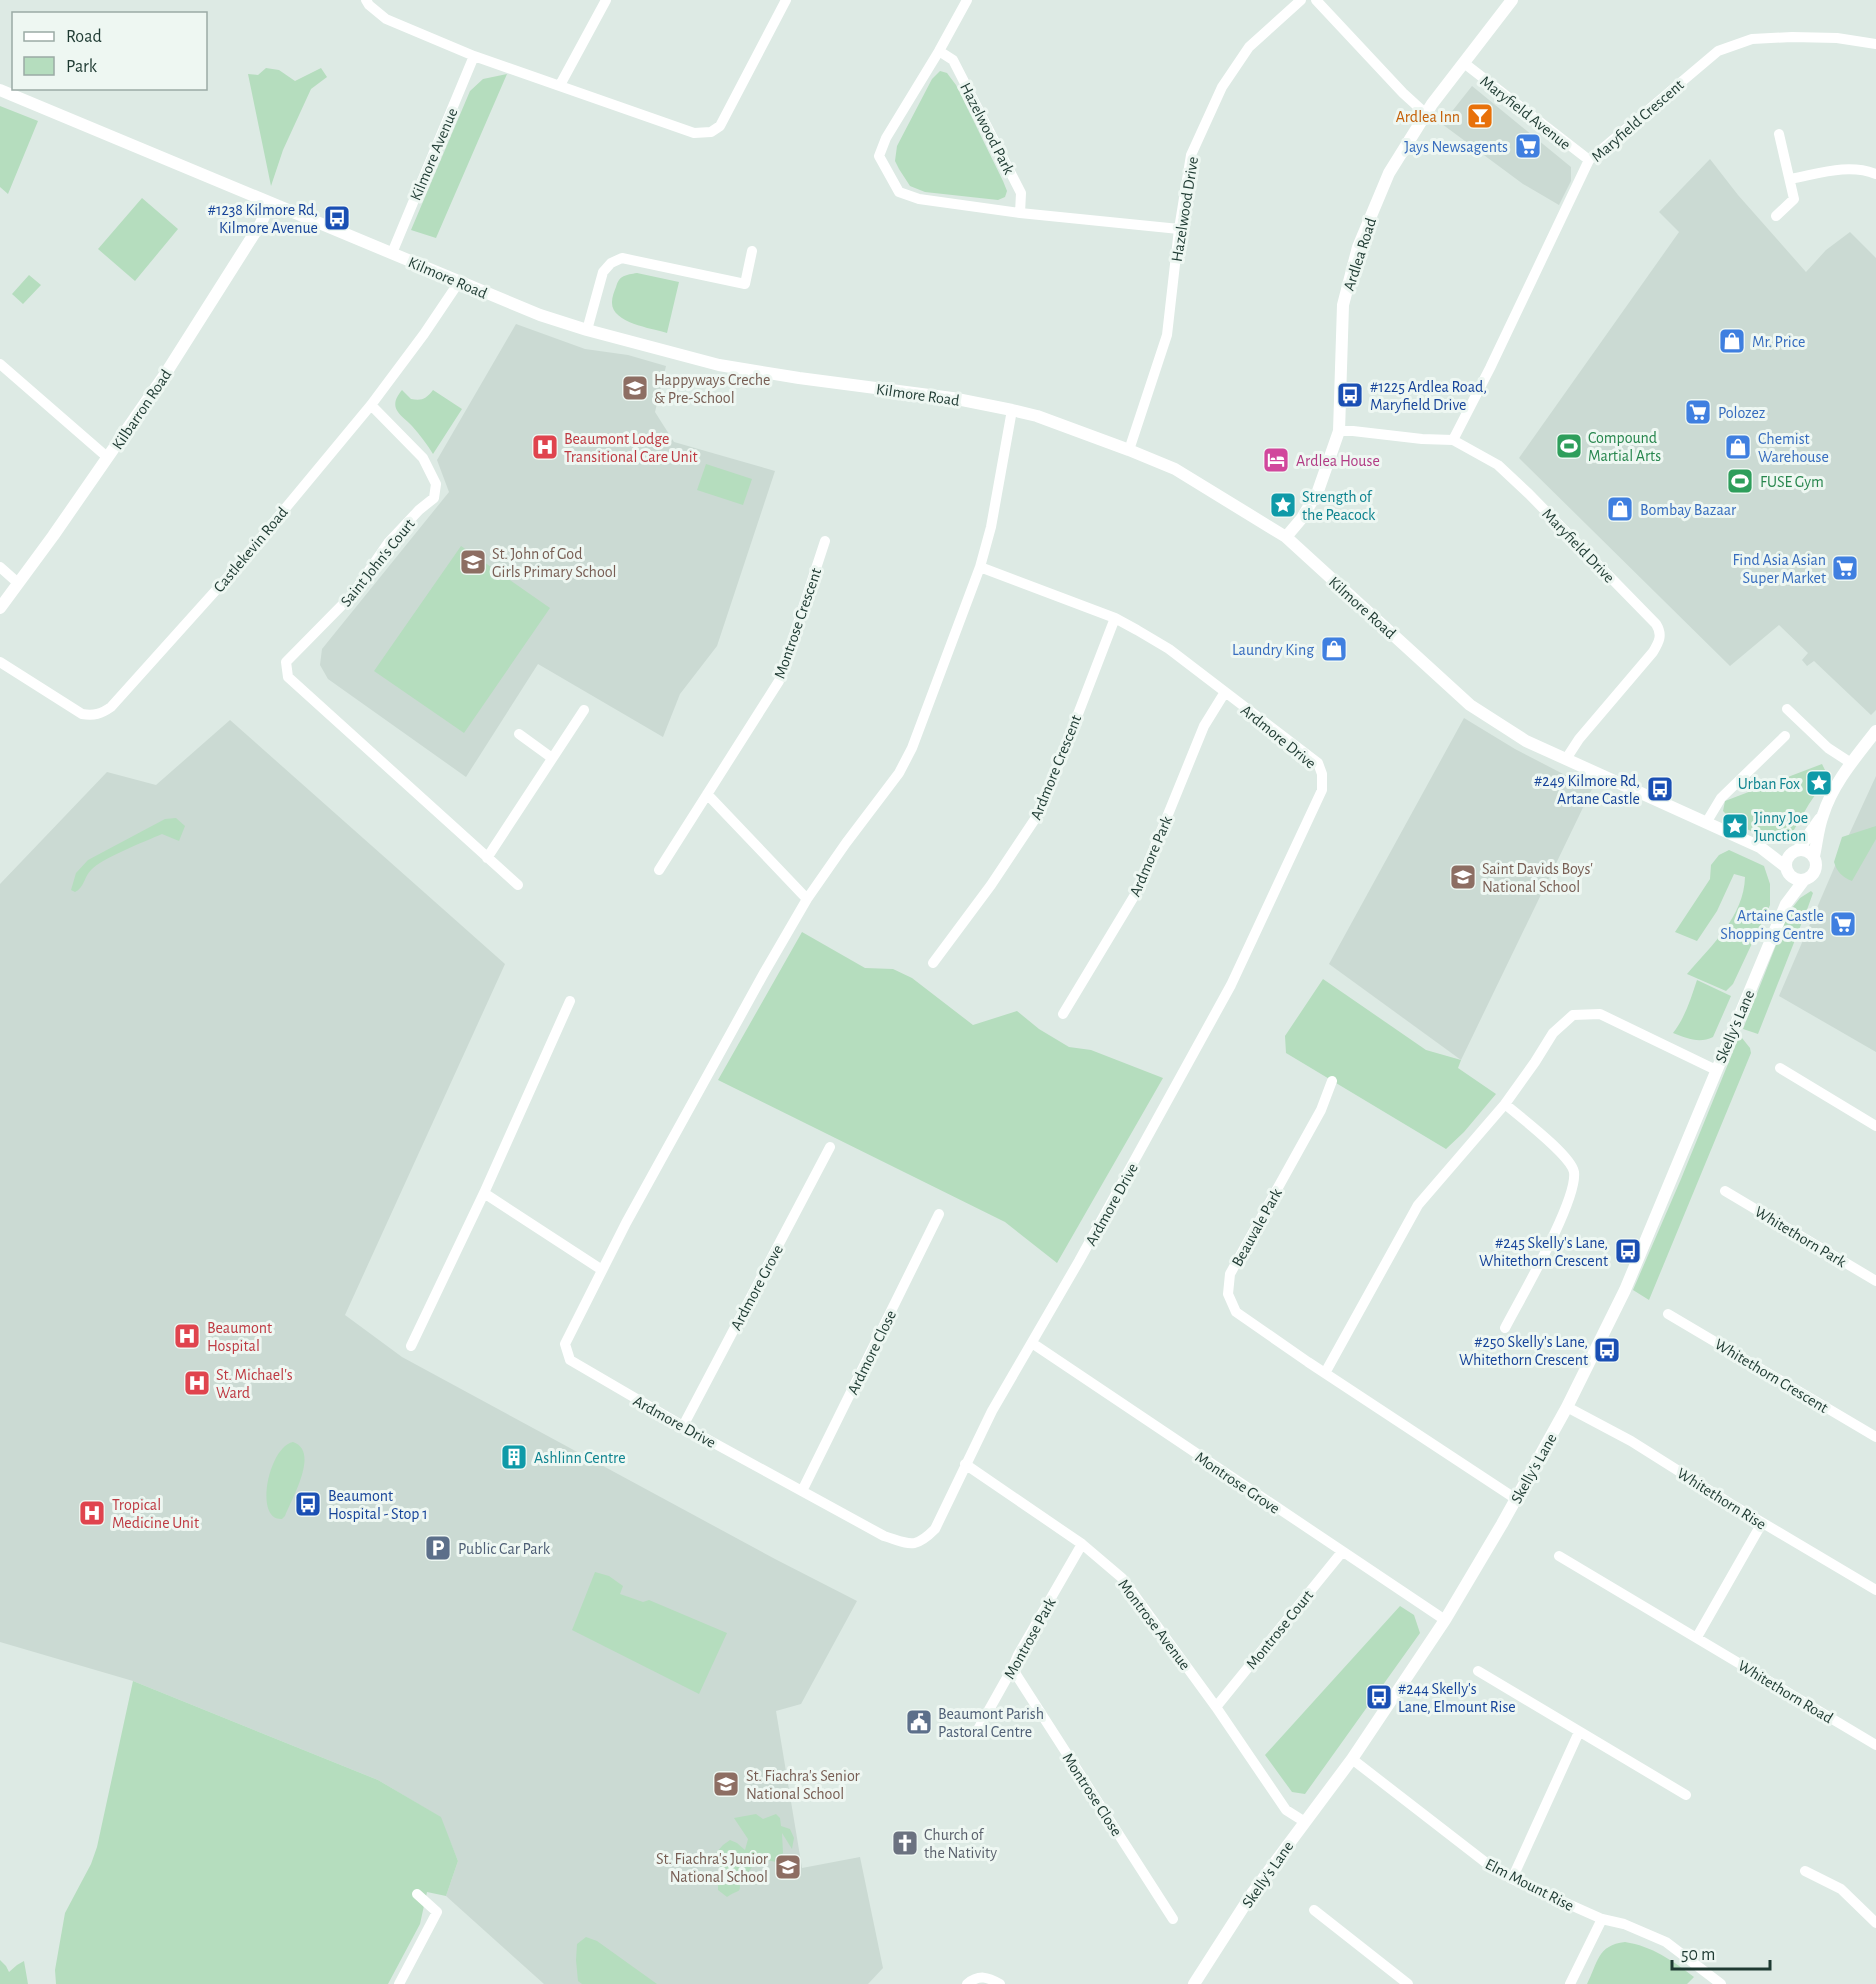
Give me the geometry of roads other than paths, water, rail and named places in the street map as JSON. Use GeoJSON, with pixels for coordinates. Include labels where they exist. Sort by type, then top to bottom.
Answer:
{"type":"FeatureCollection","features":[{"type":"Feature","properties":{"kind":"street"},"geometry":{"type":"LineString","coordinates":[[366,0],[386,19],[474,56],[694,133],[711,132],[720,126],[786,0]]}},
{"type":"Feature","properties":{"kind":"street"},"geometry":{"type":"LineString","coordinates":[[560,85],[606,0]]}},
{"type":"Feature","properties":{"kind":"street"},"geometry":{"type":"LineString","coordinates":[[967,0],[886,138],[879,156],[899,192],[919,199],[1020,213],[1179,229]]}},
{"type":"Feature","properties":{"kind":"street","name":"Hazelwood Drive"},"geometry":{"type":"LineString","coordinates":[[1129,450],[1167,335],[1179,229],[1191,155],[1222,87],[1249,47],[1300,0]]}},
{"type":"Feature","properties":{"kind":"street"},"geometry":{"type":"LineString","coordinates":[[1316,0],[1403,93],[1426,114]]}},
{"type":"Feature","properties":{"kind":"street","name":"Ardlea Road"},"geometry":{"type":"LineString","coordinates":[[1286,537],[1302,518],[1318,491],[1339,431],[1342,305],[1358,247],[1389,173],[1426,114],[1512,0]]}},
{"type":"Feature","properties":{"kind":"street","name":"Maryfield Crescent"},"geometry":{"type":"LineString","coordinates":[[1452,440],[1490,368],[1589,160],[1718,51],[1752,39],[1773,38],[1837,38],[1876,44]]}},
{"type":"Feature","properties":{"kind":"street","name":"Hazelwood Park"},"geometry":{"type":"LineString","coordinates":[[939,51],[953,60],[1021,192],[1020,213]]}},
{"type":"Feature","properties":{"kind":"street","name":"Kilmore Avenue"},"geometry":{"type":"LineString","coordinates":[[392,253],[474,56]]}},
{"type":"Feature","properties":{"kind":"street","name":"Maryfield Avenue"},"geometry":{"type":"LineString","coordinates":[[1464,63],[1589,160]]}},
{"type":"Feature","properties":{"kind":"street","name":"Kilmore Road"},"geometry":{"type":"LineString","coordinates":[[0,90],[540,315],[587,330],[719,365],[952,398],[1037,416],[1175,468],[1286,537],[1470,705],[1526,741],[1760,847],[1786,869]]}},
{"type":"Feature","properties":{"kind":"street"},"geometry":{"type":"LineString","coordinates":[[1776,216],[1794,199],[1779,134]]}},
{"type":"Feature","properties":{"kind":"street"},"geometry":{"type":"LineString","coordinates":[[1790,179],[1850,168],[1860,168],[1876,174]]}},
{"type":"Feature","properties":{"kind":"street","name":"Kilbarron Road"},"geometry":{"type":"LineString","coordinates":[[0,608],[166,373],[261,223],[270,203]]}},
{"type":"Feature","properties":{"kind":"street"},"geometry":{"type":"LineString","coordinates":[[587,330],[603,272],[622,258],[745,284],[752,251]]}},
{"type":"Feature","properties":{"kind":"street","name":"Castlekevin Road"},"geometry":{"type":"LineString","coordinates":[[0,662],[82,714],[96,715],[111,707],[236,569],[371,405],[459,282]]}},
{"type":"Feature","properties":{"kind":"street"},"geometry":{"type":"LineString","coordinates":[[0,364],[107,457]]}},
{"type":"Feature","properties":{"kind":"street","name":"Saint John's Court"},"geometry":{"type":"LineString","coordinates":[[371,405],[423,458],[436,484],[434,498],[419,510],[388,543],[352,595],[286,662],[288,677],[518,885]]}},
{"type":"Feature","properties":{"kind":"street","name":"Ardmore Drive"},"geometry":{"type":"LineString","coordinates":[[980,567],[1115,618],[1169,650],[1317,763],[1322,774],[1322,790],[1231,985],[992,1411],[935,1529],[923,1541],[911,1545],[884,1536],[683,1426],[570,1360],[566,1344],[602,1270],[764,973],[807,899],[899,773],[926,714],[957,624],[980,567],[991,527],[1012,410]]}},
{"type":"Feature","properties":{"kind":"street","name":"Maryfield Drive"},"geometry":{"type":"LineString","coordinates":[[1339,431],[1452,440],[1498,465],[1649,616],[1659,629],[1659,639],[1653,651],[1579,739],[1566,759]]}},
{"type":"Feature","properties":{"kind":"street","name":"Montrose Crescent"},"geometry":{"type":"LineString","coordinates":[[659,870],[779,681],[825,541]]}},
{"type":"Feature","properties":{"kind":"street"},"geometry":{"type":"LineString","coordinates":[[0,567],[18,583]]}},
{"type":"Feature","properties":{"kind":"street","name":"Ardmore Crescent"},"geometry":{"type":"LineString","coordinates":[[933,963],[991,885],[1041,810],[1115,618]]}},
{"type":"Feature","properties":{"kind":"street","name":"Ardmore Park"},"geometry":{"type":"LineString","coordinates":[[1063,1014],[1136,893],[1204,726],[1225,692]]}},
{"type":"Feature","properties":{"kind":"street"},"geometry":{"type":"LineString","coordinates":[[1787,708],[1828,748],[1851,763]]}},
{"type":"Feature","properties":{"kind":"street"},"geometry":{"type":"LineString","coordinates":[[487,858],[584,710]]}},
{"type":"Feature","properties":{"kind":"street"},"geometry":{"type":"LineString","coordinates":[[1822,816],[1788,857],[1786,869],[1793,878],[1804,880],[1812,876],[1816,870],[1814,856],[1822,816],[1831,795],[1851,763],[1876,731]]}},
{"type":"Feature","properties":{"kind":"street"},"geometry":{"type":"LineString","coordinates":[[519,734],[552,758]]}},
{"type":"Feature","properties":{"kind":"street"},"geometry":{"type":"LineString","coordinates":[[1706,823],[1721,798],[1785,736]]}},
{"type":"Feature","properties":{"kind":"street"},"geometry":{"type":"LineString","coordinates":[[708,794],[807,899]]}},
{"type":"Feature","properties":{"kind":"street","name":"Kilmore Road"},"geometry":{"type":"LineString","coordinates":[[1760,847],[1796,850]]}},
{"type":"Feature","properties":{"kind":"street"},"geometry":{"type":"LineString","coordinates":[[1796,850],[1807,850],[1814,856]]}},
{"type":"Feature","properties":{"kind":"street","name":"Skelly's Lane"},"geometry":{"type":"LineString","coordinates":[[1786,869],[1786,904]]}},
{"type":"Feature","properties":{"kind":"street","name":"Skelly's Lane"},"geometry":{"type":"LineString","coordinates":[[1194,1984],[1253,1892],[1352,1759],[1445,1620],[1567,1407],[1625,1290],[1786,904],[1804,880]]}},
{"type":"Feature","properties":{"kind":"street"},"geometry":{"type":"LineString","coordinates":[[411,1346],[484,1193],[570,1001]]}},
{"type":"Feature","properties":{"kind":"street"},"geometry":{"type":"LineString","coordinates":[[1325,1373],[1418,1205],[1505,1104],[1553,1033],[1573,1015],[1600,1014],[1716,1070]]}},
{"type":"Feature","properties":{"kind":"street"},"geometry":{"type":"LineString","coordinates":[[1780,1068],[1876,1126]]}},
{"type":"Feature","properties":{"kind":"street","name":"Beauvale Park"},"geometry":{"type":"LineString","coordinates":[[1332,1081],[1321,1110],[1230,1274],[1228,1294],[1236,1312],[1516,1499]]}},
{"type":"Feature","properties":{"kind":"street"},"geometry":{"type":"LineString","coordinates":[[1505,1104],[1549,1141],[1574,1172],[1564,1215],[1505,1328]]}},
{"type":"Feature","properties":{"kind":"street","name":"Ardmore Grove"},"geometry":{"type":"LineString","coordinates":[[683,1426],[830,1147]]}},
{"type":"Feature","properties":{"kind":"street","name":"Whitethorn Park"},"geometry":{"type":"LineString","coordinates":[[1725,1191],[1876,1281]]}},
{"type":"Feature","properties":{"kind":"street"},"geometry":{"type":"LineString","coordinates":[[484,1193],[602,1270]]}},
{"type":"Feature","properties":{"kind":"street","name":"Ardmore Close"},"geometry":{"type":"LineString","coordinates":[[802,1491],[939,1214]]}},
{"type":"Feature","properties":{"kind":"street","name":"Whitethorn Crescent"},"geometry":{"type":"LineString","coordinates":[[1668,1314],[1876,1437]]}},
{"type":"Feature","properties":{"kind":"street","name":"Montrose Grove"},"geometry":{"type":"LineString","coordinates":[[1032,1343],[1445,1620]]}},
{"type":"Feature","properties":{"kind":"street","name":"Whitethorn Rise"},"geometry":{"type":"LineString","coordinates":[[1567,1407],[1632,1441],[1762,1523],[1876,1590]]}},
{"type":"Feature","properties":{"kind":"street","name":"Montrose Avenue"},"geometry":{"type":"LineString","coordinates":[[965,1464],[1082,1544],[1122,1578],[1216,1707],[1286,1810],[1305,1821]]}},
{"type":"Feature","properties":{"kind":"street"},"geometry":{"type":"LineString","coordinates":[[1697,1637],[1762,1523]]}},
{"type":"Feature","properties":{"kind":"street","name":"Montrose Park"},"geometry":{"type":"LineString","coordinates":[[976,1733],[1082,1544]]}},
{"type":"Feature","properties":{"kind":"street","name":"Montrose Court"},"geometry":{"type":"LineString","coordinates":[[1216,1707],[1342,1552]]}},
{"type":"Feature","properties":{"kind":"street","name":"Whitethorn Road"},"geometry":{"type":"LineString","coordinates":[[1559,1556],[1876,1745]]}},
{"type":"Feature","properties":{"kind":"street","name":"Montrose Close"},"geometry":{"type":"LineString","coordinates":[[1013,1667],[1173,1919]]}},
{"type":"Feature","properties":{"kind":"street"},"geometry":{"type":"LineString","coordinates":[[1478,1671],[1686,1795]]}},
{"type":"Feature","properties":{"kind":"street"},"geometry":{"type":"LineString","coordinates":[[1512,1879],[1579,1732]]}},
{"type":"Feature","properties":{"kind":"street","name":"Elm Mount Rise"},"geometry":{"type":"LineString","coordinates":[[1352,1759],[1485,1862],[1512,1879],[1602,1919],[1624,1924],[1666,1942],[1721,1984]]}},
{"type":"Feature","properties":{"kind":"street"},"geometry":{"type":"LineString","coordinates":[[1805,1871],[1841,1889],[1876,1923]]}},
{"type":"Feature","properties":{"kind":"street"},"geometry":{"type":"LineString","coordinates":[[399,1984],[437,1912],[417,1894]]}},
{"type":"Feature","properties":{"kind":"street"},"geometry":{"type":"LineString","coordinates":[[1314,1910],[1408,1984]]}},
{"type":"Feature","properties":{"kind":"street"},"geometry":{"type":"LineString","coordinates":[[1570,1984],[1602,1919]]}},
{"type":"Feature","properties":{"kind":"street"},"geometry":{"type":"LineString","coordinates":[[967,1984],[974,1978],[987,1977],[1000,1984]]}},
{"type":"Feature","properties":{"kind":"place","name":"Ardlea Inn"},"geometry":{"type":"Point","coordinates":[1480,116]}},
{"type":"Feature","properties":{"kind":"place","name":"Jays Newsagents"},"geometry":{"type":"Point","coordinates":[1528,146]}},
{"type":"Feature","properties":{"kind":"place","name":"#1238 Kilmore Rd, Kilmore Avenue"},"geometry":{"type":"Point","coordinates":[337,218]}},
{"type":"Feature","properties":{"kind":"place","name":"Mr. Price"},"geometry":{"type":"Point","coordinates":[1732,341]}},
{"type":"Feature","properties":{"kind":"place","name":"Happyways Creche & Pre-School"},"geometry":{"type":"Point","coordinates":[635,388]}},
{"type":"Feature","properties":{"kind":"place","name":"#1225 Ardlea Road, Maryfield Drive"},"geometry":{"type":"Point","coordinates":[1350,395]}},
{"type":"Feature","properties":{"kind":"place","name":"Polozez"},"geometry":{"type":"Point","coordinates":[1698,412]}},
{"type":"Feature","properties":{"kind":"place","name":"Compound Martial Arts"},"geometry":{"type":"Point","coordinates":[1569,446]}},
{"type":"Feature","properties":{"kind":"place","name":"Beaumont Lodge Transitional Care Unit"},"geometry":{"type":"Point","coordinates":[545,447]}},
{"type":"Feature","properties":{"kind":"place","name":"Chemist Warehouse"},"geometry":{"type":"Point","coordinates":[1738,447]}},
{"type":"Feature","properties":{"kind":"place","name":"Ardlea House"},"geometry":{"type":"Point","coordinates":[1276,460]}},
{"type":"Feature","properties":{"kind":"place","name":"FUSE Gym"},"geometry":{"type":"Point","coordinates":[1740,481]}},
{"type":"Feature","properties":{"kind":"place","name":"Strength of the Peacock"},"geometry":{"type":"Point","coordinates":[1283,505]}},
{"type":"Feature","properties":{"kind":"place","name":"Bombay Bazaar"},"geometry":{"type":"Point","coordinates":[1620,509]}},
{"type":"Feature","properties":{"kind":"place","name":"St. John of God Girls Primary School"},"geometry":{"type":"Point","coordinates":[473,562]}},
{"type":"Feature","properties":{"kind":"place","name":"Find Asia Asian Super Market"},"geometry":{"type":"Point","coordinates":[1845,568]}},
{"type":"Feature","properties":{"kind":"place","name":"Laundry King"},"geometry":{"type":"Point","coordinates":[1334,649]}},
{"type":"Feature","properties":{"kind":"place","name":"Urban Fox"},"geometry":{"type":"Point","coordinates":[1819,783]}},
{"type":"Feature","properties":{"kind":"place","name":"#249 Kilmore Rd, Artane Castle"},"geometry":{"type":"Point","coordinates":[1660,789]}},
{"type":"Feature","properties":{"kind":"place","name":"Jinny Joe Junction"},"geometry":{"type":"Point","coordinates":[1735,826]}},
{"type":"Feature","properties":{"kind":"place","name":"Saint Davids Boys' National School"},"geometry":{"type":"Point","coordinates":[1463,877]}},
{"type":"Feature","properties":{"kind":"place","name":"Artaine Castle Shopping Centre"},"geometry":{"type":"Point","coordinates":[1843,924]}},
{"type":"Feature","properties":{"kind":"place","name":"#245 Skelly's Lane, Whitethorn Crescent"},"geometry":{"type":"Point","coordinates":[1628,1251]}},
{"type":"Feature","properties":{"kind":"place","name":"Beaumont Hospital"},"geometry":{"type":"Point","coordinates":[187,1336]}},
{"type":"Feature","properties":{"kind":"place","name":"#250 Skelly's Lane, Whitethorn Crescent"},"geometry":{"type":"Point","coordinates":[1607,1350]}},
{"type":"Feature","properties":{"kind":"place","name":"St. Michael's Ward"},"geometry":{"type":"Point","coordinates":[197,1383]}},
{"type":"Feature","properties":{"kind":"place","name":"Ashlinn Centre"},"geometry":{"type":"Point","coordinates":[514,1457]}},
{"type":"Feature","properties":{"kind":"place","name":"Beaumont Hospital - Stop 1"},"geometry":{"type":"Point","coordinates":[308,1504]}},
{"type":"Feature","properties":{"kind":"place","name":"Tropical Medicine Unit"},"geometry":{"type":"Point","coordinates":[92,1513]}},
{"type":"Feature","properties":{"kind":"place","name":"Public Car Park"},"geometry":{"type":"Point","coordinates":[438,1548]}},
{"type":"Feature","properties":{"kind":"place","name":"#244 Skelly's Lane, Elmount Rise"},"geometry":{"type":"Point","coordinates":[1379,1697]}},
{"type":"Feature","properties":{"kind":"place","name":"Beaumont Parish Pastoral Centre"},"geometry":{"type":"Point","coordinates":[919,1722]}},
{"type":"Feature","properties":{"kind":"place","name":"St. Fiachra's Senior National School"},"geometry":{"type":"Point","coordinates":[726,1784]}},
{"type":"Feature","properties":{"kind":"place","name":"Church of the Nativity"},"geometry":{"type":"Point","coordinates":[905,1843]}},
{"type":"Feature","properties":{"kind":"place","name":"St. Fiachra's Junior National School"},"geometry":{"type":"Point","coordinates":[788,1867]}}]}
